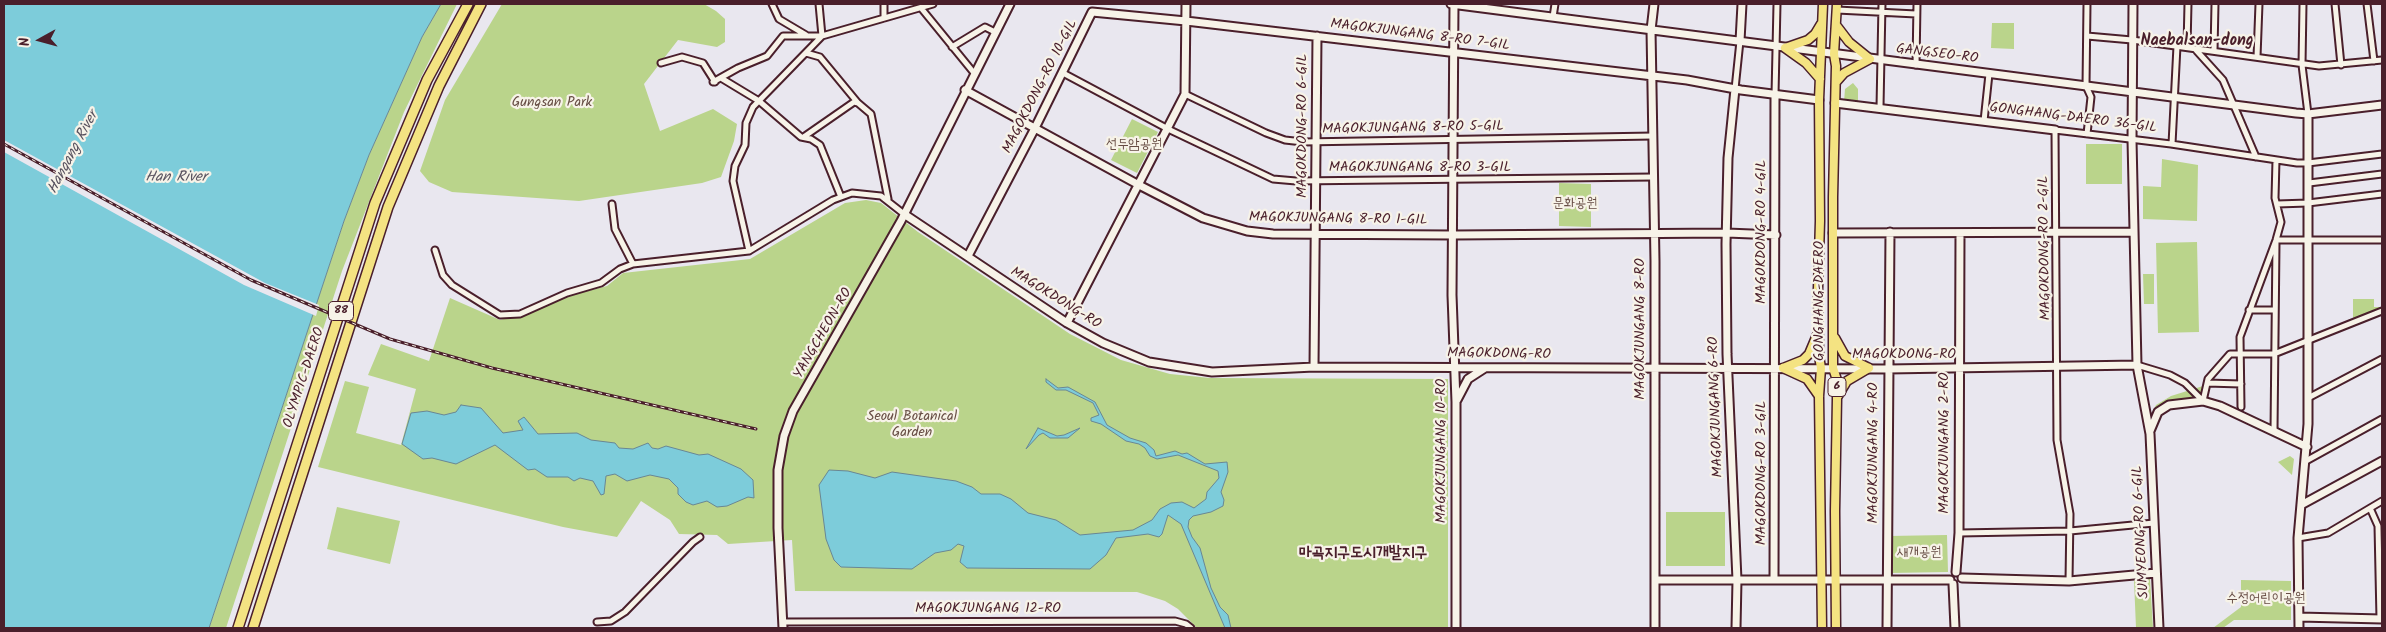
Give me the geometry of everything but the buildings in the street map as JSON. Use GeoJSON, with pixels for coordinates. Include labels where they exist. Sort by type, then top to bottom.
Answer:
{"type":"FeatureCollection","features":[{"type":"Feature","properties":{"kind":"highway","name":"OLYMPIC-DAERO"},"geometry":{"type":"LineString","coordinates":[[238,628],[375,203],[427,80],[468,4]]}},
{"type":"Feature","properties":{"kind":"highway","name":"OLYMPIC-DAERO"},"geometry":{"type":"LineString","coordinates":[[253,628],[388,207],[439,86],[481,4]]}},
{"type":"Feature","properties":{"kind":"main road","name":"GONGHANG-DAERO"},"geometry":{"type":"LineString","coordinates":[[1822,628],[1823,579],[1819,396],[1821,368],[1818,332],[1819,100],[1823,53],[1823,4]]}},
{"type":"Feature","properties":{"kind":"main road","name":"GONGHANG-DAERO"},"geometry":{"type":"LineString","coordinates":[[1836,628],[1837,398],[1833,368],[1833,233],[1836,82],[1834,54],[1837,7]]}},
{"type":"Feature","properties":{"kind":"main road"},"geometry":{"type":"LineString","coordinates":[[1781,47],[1810,39],[1818,30],[1823,18]]}},
{"type":"Feature","properties":{"kind":"main road"},"geometry":{"type":"LineString","coordinates":[[1836,25],[1849,42],[1870,59],[1844,73],[1836,82]]}},
{"type":"Feature","properties":{"kind":"main road"},"geometry":{"type":"LineString","coordinates":[[1781,47],[1806,63],[1820,79]]}},
{"type":"Feature","properties":{"kind":"main road"},"geometry":{"type":"LineString","coordinates":[[1780,368],[1796,364],[1809,354],[1818,332]]}},
{"type":"Feature","properties":{"kind":"main road"},"geometry":{"type":"LineString","coordinates":[[1834,336],[1845,356],[1869,368]]}},
{"type":"Feature","properties":{"kind":"main road"},"geometry":{"type":"LineString","coordinates":[[1780,368],[1807,379],[1819,396]]}},
{"type":"Feature","properties":{"kind":"main road"},"geometry":{"type":"LineString","coordinates":[[1837,398],[1847,381],[1869,368]]}},
{"type":"Feature","properties":{"kind":"street"},"geometry":{"type":"LineString","coordinates":[[772,4],[779,18],[807,35]]}},
{"type":"Feature","properties":{"kind":"street"},"geometry":{"type":"LineString","coordinates":[[749,251],[734,194],[733,181],[735,166],[745,145],[746,123],[753,107],[822,36],[819,4]]}},
{"type":"Feature","properties":{"kind":"street"},"geometry":{"type":"LineString","coordinates":[[884,4],[884,18]]}},
{"type":"Feature","properties":{"kind":"street"},"geometry":{"type":"LineString","coordinates":[[661,63],[682,57],[703,63],[714,82],[738,68],[767,56],[783,36],[822,36],[933,4]]}},
{"type":"Feature","properties":{"kind":"street","name":"YANGCHEON-RO"},"geometry":{"type":"LineString","coordinates":[[783,625],[778,528],[778,470],[782,441],[793,411],[904,214],[1010,4]]}},
{"type":"Feature","properties":{"kind":"street"},"geometry":{"type":"LineString","coordinates":[[1067,324],[1185,94],[1186,4]]}},
{"type":"Feature","properties":{"kind":"street","name":"GANGSEO-RO"},"geometry":{"type":"LineString","coordinates":[[1453,4],[2308,114],[2382,106]]}},
{"type":"Feature","properties":{"kind":"street","name":"MAGOKJUNGANG 10-RO"},"geometry":{"type":"LineString","coordinates":[[1453,4],[1452,140],[1454,235],[1452,295],[1456,402],[1456,628]]}},
{"type":"Feature","properties":{"kind":"street"},"geometry":{"type":"LineString","coordinates":[[1553,17],[1555,4]]}},
{"type":"Feature","properties":{"kind":"street"},"geometry":{"type":"LineString","coordinates":[[1651,30],[1654,4]]}},
{"type":"Feature","properties":{"kind":"street"},"geometry":{"type":"LineString","coordinates":[[1735,89],[1742,4]]}},
{"type":"Feature","properties":{"kind":"street"},"geometry":{"type":"LineString","coordinates":[[1775,95],[1781,47],[1777,4]]}},
{"type":"Feature","properties":{"kind":"street"},"geometry":{"type":"LineString","coordinates":[[1881,60],[1882,4]]}},
{"type":"Feature","properties":{"kind":"street"},"geometry":{"type":"LineString","coordinates":[[1916,65],[1917,4]]}},
{"type":"Feature","properties":{"kind":"street"},"geometry":{"type":"LineString","coordinates":[[2087,4],[2086,86],[2091,97],[2087,134]]}},
{"type":"Feature","properties":{"kind":"street"},"geometry":{"type":"LineString","coordinates":[[2132,140],[2133,4]]}},
{"type":"Feature","properties":{"kind":"street"},"geometry":{"type":"LineString","coordinates":[[2186,47],[2188,4]]}},
{"type":"Feature","properties":{"kind":"street"},"geometry":{"type":"LineString","coordinates":[[2214,51],[2215,4]]}},
{"type":"Feature","properties":{"kind":"street"},"geometry":{"type":"LineString","coordinates":[[2256,57],[2259,4]]}},
{"type":"Feature","properties":{"kind":"street"},"geometry":{"type":"LineString","coordinates":[[2299,628],[2298,538],[2306,461],[2309,340],[2308,114],[2302,65],[2303,4]]}},
{"type":"Feature","properties":{"kind":"street"},"geometry":{"type":"LineString","coordinates":[[2334,4],[2341,65]]}},
{"type":"Feature","properties":{"kind":"street"},"geometry":{"type":"LineString","coordinates":[[2367,4],[2374,61]]}},
{"type":"Feature","properties":{"kind":"street"},"geometry":{"type":"LineString","coordinates":[[1837,7],[1916,14]]}},
{"type":"Feature","properties":{"kind":"street"},"geometry":{"type":"LineString","coordinates":[[921,8],[974,73]]}},
{"type":"Feature","properties":{"kind":"street","name":"MAGOKDONG-RO 10-GIL"},"geometry":{"type":"LineString","coordinates":[[968,256],[1036,128],[1092,12],[1186,21]]}},
{"type":"Feature","properties":{"kind":"street","name":"MAGOKJUNGANG 8-RO 7-GIL"},"geometry":{"type":"LineString","coordinates":[[1186,21],[1652,77]]}},
{"type":"Feature","properties":{"kind":"street"},"geometry":{"type":"LineString","coordinates":[[952,47],[985,27],[995,32]]}},
{"type":"Feature","properties":{"kind":"street","name":"MAGOKJUNGANG 8-RO"},"geometry":{"type":"LineString","coordinates":[[1651,30],[1655,368],[1655,628]]}},
{"type":"Feature","properties":{"kind":"street","name":"MAGOKDONG-RO 6-GIL"},"geometry":{"type":"LineString","coordinates":[[1314,367],[1317,36]]}},
{"type":"Feature","properties":{"kind":"street"},"geometry":{"type":"LineString","coordinates":[[2087,36],[2186,47],[2302,65],[2341,65],[2382,60]]}},
{"type":"Feature","properties":{"kind":"street"},"geometry":{"type":"LineString","coordinates":[[2172,144],[2177,46]]}},
{"type":"Feature","properties":{"kind":"street"},"geometry":{"type":"LineString","coordinates":[[2195,49],[2223,80],[2256,157]]}},
{"type":"Feature","properties":{"kind":"street"},"geometry":{"type":"LineString","coordinates":[[806,53],[820,57],[858,103],[871,114],[888,200]]}},
{"type":"Feature","properties":{"kind":"street","name":"GANGSEO-RO"},"geometry":{"type":"LineString","coordinates":[[1880,107],[1881,60]]}},
{"type":"Feature","properties":{"kind":"street","name":"MAGOKJUNGANG 8-RO 3-GIL"},"geometry":{"type":"LineString","coordinates":[[1063,73],[1168,130],[1273,179],[1316,181],[1653,177]]}},
{"type":"Feature","properties":{"kind":"street","name":"GANGSEO-RO"},"geometry":{"type":"LineString","coordinates":[[1984,121],[1989,74]]}},
{"type":"Feature","properties":{"kind":"street"},"geometry":{"type":"LineString","coordinates":[[1652,77],[1687,80],[1735,89],[1819,100]]}},
{"type":"Feature","properties":{"kind":"street"},"geometry":{"type":"LineString","coordinates":[[721,78],[760,101],[801,137],[805,136],[820,145],[841,197]]}},
{"type":"Feature","properties":{"kind":"street","name":"MAGOKJUNGANG 6-RO"},"geometry":{"type":"LineString","coordinates":[[1735,89],[1728,158],[1727,233],[1728,369],[1737,580],[1736,628]]}},
{"type":"Feature","properties":{"kind":"street","name":"MAGOKJUNGANG 8-RO 1-GIL"},"geometry":{"type":"LineString","coordinates":[[965,90],[1139,186],[1203,218],[1227,227],[1273,234],[1654,234]]}},
{"type":"Feature","properties":{"kind":"street","name":"MAGOKJUNGANG 8-RO 5-GIL"},"geometry":{"type":"LineString","coordinates":[[1185,94],[1279,137],[1316,142],[1653,136]]}},
{"type":"Feature","properties":{"kind":"street","name":"MAGOKDONG-RO 4-GIL"},"geometry":{"type":"LineString","coordinates":[[1775,95],[1776,235],[1780,368]]}},
{"type":"Feature","properties":{"kind":"street"},"geometry":{"type":"LineString","coordinates":[[805,136],[854,102],[858,103]]}},
{"type":"Feature","properties":{"kind":"street","name":"GONGHANG-DAERO 36-GIL"},"geometry":{"type":"LineString","coordinates":[[1835,103],[2172,144],[2308,163],[2382,154]]}},
{"type":"Feature","properties":{"kind":"street","name":"MAGOKDONG-RO 2-GIL"},"geometry":{"type":"LineString","coordinates":[[2055,130],[2058,234],[2057,440],[2069,498],[2069,581]]}},
{"type":"Feature","properties":{"kind":"street","name":"SUMYEONG-RO 6-GIL"},"geometry":{"type":"LineString","coordinates":[[2132,140],[2137,365],[2150,434],[2159,628]]}},
{"type":"Feature","properties":{"kind":"street"},"geometry":{"type":"LineString","coordinates":[[2241,407],[2240,337],[2281,222],[2275,198],[2276,160]]}},
{"type":"Feature","properties":{"kind":"street"},"geometry":{"type":"LineString","coordinates":[[2309,183],[2382,174]]}},
{"type":"Feature","properties":{"kind":"street"},"geometry":{"type":"LineString","coordinates":[[435,250],[443,275],[452,285],[500,314],[520,314],[567,293],[601,283],[620,269],[633,264],[749,251],[841,197],[852,193],[881,196],[904,214]]}},
{"type":"Feature","properties":{"kind":"street"},"geometry":{"type":"LineString","coordinates":[[2277,204],[2308,203],[2382,194]]}},
{"type":"Feature","properties":{"kind":"street"},"geometry":{"type":"LineString","coordinates":[[612,204],[615,229],[633,264]]}},
{"type":"Feature","properties":{"kind":"street","name":"MAGOKDONG-RO"},"geometry":{"type":"LineString","coordinates":[[904,214],[1067,324],[1103,343],[1155,363],[1212,372],[1314,367],[1888,369],[2137,365]]}},
{"type":"Feature","properties":{"kind":"street","name":"MAGOKJUNGANG 4-RO"},"geometry":{"type":"LineString","coordinates":[[1887,628],[1890,232]]}},
{"type":"Feature","properties":{"kind":"street"},"geometry":{"type":"LineString","coordinates":[[1833,233],[2058,234],[2134,232]]}},
{"type":"Feature","properties":{"kind":"street"},"geometry":{"type":"LineString","coordinates":[[1654,234],[1727,233],[1776,235]]}},
{"type":"Feature","properties":{"kind":"street","name":"MAGOKJUNGANG 2-RO"},"geometry":{"type":"LineString","coordinates":[[1956,582],[1960,573],[1956,572],[1959,533],[1960,233]]}},
{"type":"Feature","properties":{"kind":"street"},"geometry":{"type":"LineString","coordinates":[[2276,240],[2382,240]]}},
{"type":"Feature","properties":{"kind":"street"},"geometry":{"type":"LineString","coordinates":[[2274,430],[2276,240]]}},
{"type":"Feature","properties":{"kind":"street"},"geometry":{"type":"LineString","coordinates":[[2249,310],[2276,310]]}},
{"type":"Feature","properties":{"kind":"street"},"geometry":{"type":"LineString","coordinates":[[2203,402],[2210,375],[2230,354],[2274,354],[2382,311]]}},
{"type":"Feature","properties":{"kind":"street"},"geometry":{"type":"LineString","coordinates":[[2308,398],[2382,359]]}},
{"type":"Feature","properties":{"kind":"street"},"geometry":{"type":"LineString","coordinates":[[2137,365],[2170,375],[2184,384],[2203,402]]}},
{"type":"Feature","properties":{"kind":"street"},"geometry":{"type":"LineString","coordinates":[[1456,402],[1468,379],[1484,368]]}},
{"type":"Feature","properties":{"kind":"street","name":"MAGOKDONG-RO 3-GIL"},"geometry":{"type":"LineString","coordinates":[[1774,579],[1780,368]]}},
{"type":"Feature","properties":{"kind":"street"},"geometry":{"type":"LineString","coordinates":[[2207,383],[2241,384]]}},
{"type":"Feature","properties":{"kind":"street"},"geometry":{"type":"LineString","coordinates":[[2150,434],[2158,412],[2169,404],[2203,402],[2220,406],[2274,430],[2306,448]]}},
{"type":"Feature","properties":{"kind":"street"},"geometry":{"type":"LineString","coordinates":[[2306,461],[2382,419]]}},
{"type":"Feature","properties":{"kind":"street"},"geometry":{"type":"LineString","coordinates":[[2301,505],[2382,461]]}},
{"type":"Feature","properties":{"kind":"street"},"geometry":{"type":"LineString","coordinates":[[2298,538],[2328,533],[2382,501]]}},
{"type":"Feature","properties":{"kind":"street"},"geometry":{"type":"LineString","coordinates":[[2299,617],[2381,619],[2378,526],[2370,508]]}},
{"type":"Feature","properties":{"kind":"street","name":"MAGOKJUNGANG 2-RO"},"geometry":{"type":"LineString","coordinates":[[1959,533],[2070,532],[2154,523]]}},
{"type":"Feature","properties":{"kind":"street"},"geometry":{"type":"LineString","coordinates":[[597,622],[611,621],[624,612],[700,537]]}},
{"type":"Feature","properties":{"kind":"street"},"geometry":{"type":"LineString","coordinates":[[1655,580],[2069,581],[2156,573]]}},
{"type":"Feature","properties":{"kind":"street"},"geometry":{"type":"LineString","coordinates":[[1955,628],[1956,582]]}},
{"type":"Feature","properties":{"kind":"street"},"geometry":{"type":"LineString","coordinates":[[1956,582],[1959,628]]}},
{"type":"Feature","properties":{"kind":"street"},"geometry":{"type":"LineString","coordinates":[[854,620],[855,628]]}},
{"type":"Feature","properties":{"kind":"street","name":"MAGOKJUNGANG 12-RO"},"geometry":{"type":"LineString","coordinates":[[783,625],[854,620],[1146,625],[1180,622],[1191,628]]}},
{"type":"Feature","properties":{"kind":"green space"},"geometry":{"type":"Polygon","coordinates":[[[441,4],[457,4],[404,112],[342,271],[226,628],[209,628],[344,221],[369,155],[422,37],[441,4]]]}},
{"type":"Feature","properties":{"kind":"green space","name":"Gungsan Park"},"geometry":{"type":"Polygon","coordinates":[[[502,4],[704,4],[716,11],[725,19],[725,42],[717,47],[678,40],[644,84],[660,131],[713,109],[737,124],[734,141],[721,177],[702,183],[579,201],[452,192],[429,182],[420,171],[445,100],[502,4]]]}},
{"type":"Feature","properties":{"kind":"green space"},"geometry":{"type":"Polygon","coordinates":[[[1992,23],[2014,23],[2014,49],[1991,48],[1992,23]]]}},
{"type":"Feature","properties":{"kind":"green space"},"geometry":{"type":"Polygon","coordinates":[[[1853,83],[1858,89],[1858,103],[1844,102],[1845,89],[1853,83]]]}},
{"type":"Feature","properties":{"kind":"green space","name":"선두암공원"},"geometry":{"type":"Polygon","coordinates":[[[1132,119],[1158,132],[1137,173],[1111,160],[1132,119]]]}},
{"type":"Feature","properties":{"kind":"green space"},"geometry":{"type":"Polygon","coordinates":[[[2086,144],[2122,144],[2122,184],[2086,184],[2086,144]]]}},
{"type":"Feature","properties":{"kind":"green space"},"geometry":{"type":"Polygon","coordinates":[[[2162,159],[2198,165],[2197,221],[2143,219],[2143,186],[2161,187],[2162,159]]]}},
{"type":"Feature","properties":{"kind":"green space","name":"문화공원"},"geometry":{"type":"Polygon","coordinates":[[[1559,183],[1591,184],[1591,227],[1559,226],[1559,183]]]}},
{"type":"Feature","properties":{"kind":"green space","name":"Seoul Botanical Garden"},"geometry":{"type":"Polygon","coordinates":[[[866,200],[881,203],[918,232],[1070,334],[1121,360],[1170,374],[1210,378],[1448,379],[1448,628],[1197,628],[1178,609],[1165,601],[1137,592],[795,591],[792,540],[728,544],[717,535],[679,534],[670,520],[641,501],[617,537],[563,527],[318,467],[345,381],[369,387],[356,433],[401,445],[416,389],[368,375],[381,344],[429,361],[450,298],[500,320],[542,308],[569,296],[607,286],[623,273],[750,259],[845,203],[866,200]]]}},
{"type":"Feature","properties":{"kind":"green space"},"geometry":{"type":"Polygon","coordinates":[[[2197,242],[2199,332],[2158,333],[2156,243],[2197,242]]]}},
{"type":"Feature","properties":{"kind":"green space"},"geometry":{"type":"Polygon","coordinates":[[[2143,274],[2154,274],[2154,304],[2144,304],[2143,274]]]}},
{"type":"Feature","properties":{"kind":"green space"},"geometry":{"type":"Polygon","coordinates":[[[2353,299],[2374,299],[2374,307],[2381,307],[2381,310],[2353,318],[2353,299]]]}},
{"type":"Feature","properties":{"kind":"green space"},"geometry":{"type":"Polygon","coordinates":[[[2203,386],[2203,392],[2197,399],[2168,402],[2156,409],[2150,417],[2156,405],[2171,396],[2203,386]]]}},
{"type":"Feature","properties":{"kind":"green space"},"geometry":{"type":"Polygon","coordinates":[[[2290,456],[2294,459],[2292,475],[2278,462],[2290,456]]]}},
{"type":"Feature","properties":{"kind":"green space"},"geometry":{"type":"Polygon","coordinates":[[[337,507],[400,521],[390,564],[327,549],[337,507]]]}},
{"type":"Feature","properties":{"kind":"green space"},"geometry":{"type":"Polygon","coordinates":[[[1666,512],[1725,512],[1725,566],[1666,566],[1666,512]]]}},
{"type":"Feature","properties":{"kind":"green space","name":"새개공원"},"geometry":{"type":"Polygon","coordinates":[[[1947,535],[1948,572],[1890,573],[1889,536],[1947,535]]]}},
{"type":"Feature","properties":{"kind":"green space"},"geometry":{"type":"Polygon","coordinates":[[[2150,579],[2153,628],[2136,628],[2134,580],[2150,579]]]}},
{"type":"Feature","properties":{"kind":"green space","name":"수정어린이공원"},"geometry":{"type":"Polygon","coordinates":[[[2241,580],[2291,581],[2291,620],[2234,620],[2223,628],[2213,628],[2241,607],[2241,580]]]}},
{"type":"Feature","properties":{"kind":"water","name":"Han River"},"geometry":{"type":"Polygon","coordinates":[[[4,4],[441,4],[422,37],[369,155],[344,221],[209,628],[4,628],[4,4]]]}},
{"type":"Feature","properties":{"kind":"water"},"geometry":{"type":"Polygon","coordinates":[[[1046,379],[1058,388],[1068,387],[1095,402],[1107,425],[1130,438],[1146,443],[1154,450],[1156,456],[1175,451],[1182,454],[1187,453],[1205,464],[1227,462],[1228,472],[1221,492],[1224,500],[1223,506],[1211,512],[1193,516],[1189,520],[1188,527],[1200,548],[1211,588],[1220,607],[1228,615],[1231,628],[1225,628],[1181,524],[1168,515],[1162,534],[1159,537],[1148,534],[1116,538],[1106,555],[1090,569],[967,568],[960,562],[964,546],[958,544],[951,550],[935,553],[912,569],[841,567],[834,560],[826,539],[819,485],[829,470],[848,471],[875,478],[892,472],[956,481],[972,487],[981,494],[1000,494],[1011,499],[1028,513],[1056,520],[1080,535],[1133,530],[1152,520],[1160,509],[1171,503],[1182,502],[1194,508],[1206,499],[1207,492],[1219,478],[1218,471],[1178,455],[1157,459],[1150,456],[1145,448],[1139,444],[1126,441],[1101,424],[1091,421],[1091,418],[1099,415],[1093,403],[1066,390],[1056,390],[1046,382],[1046,379]]]}},
{"type":"Feature","properties":{"kind":"water"},"geometry":{"type":"Polygon","coordinates":[[[461,405],[481,408],[503,433],[523,430],[518,421],[524,417],[538,434],[577,433],[591,440],[615,443],[619,448],[633,449],[648,443],[652,448],[658,449],[666,446],[699,455],[708,454],[741,469],[753,480],[754,498],[748,497],[727,506],[717,507],[707,501],[693,505],[686,502],[678,494],[678,488],[669,479],[650,475],[627,481],[615,474],[606,476],[604,494],[601,495],[593,481],[580,478],[574,481],[568,477],[547,477],[535,469],[528,470],[495,445],[456,464],[432,458],[423,459],[402,444],[411,413],[427,411],[444,415],[456,412],[461,405]]]}},
{"type":"Feature","properties":{"kind":"water"},"geometry":{"type":"Polygon","coordinates":[[[1038,428],[1057,436],[1080,428],[1068,438],[1050,438],[1043,433],[1026,449],[1038,428]]]}},
{"type":"Feature","properties":{"kind":"pier"},"geometry":{"type":"Polygon","coordinates":[[[4,140],[265,283],[319,305],[316,316],[244,285],[4,152],[4,140]]]}},
{"type":"Feature","properties":{"kind":"railway"},"geometry":{"type":"LineString","coordinates":[[4,144],[251,280],[390,339],[492,368],[756,429]]}},
{"type":"Feature","properties":{"kind":"district","name":"Naebalsan-dong"},"geometry":{"type":"Point","coordinates":[2197,42]}},
{"type":"Feature","properties":{"kind":"district","name":"마곡지구도시개발지구"},"geometry":{"type":"Point","coordinates":[1363,554]}},
{"type":"Feature","properties":{"kind":"water label","name":"Hangang River"},"geometry":{"type":"Point","coordinates":[74,153]}}]}
